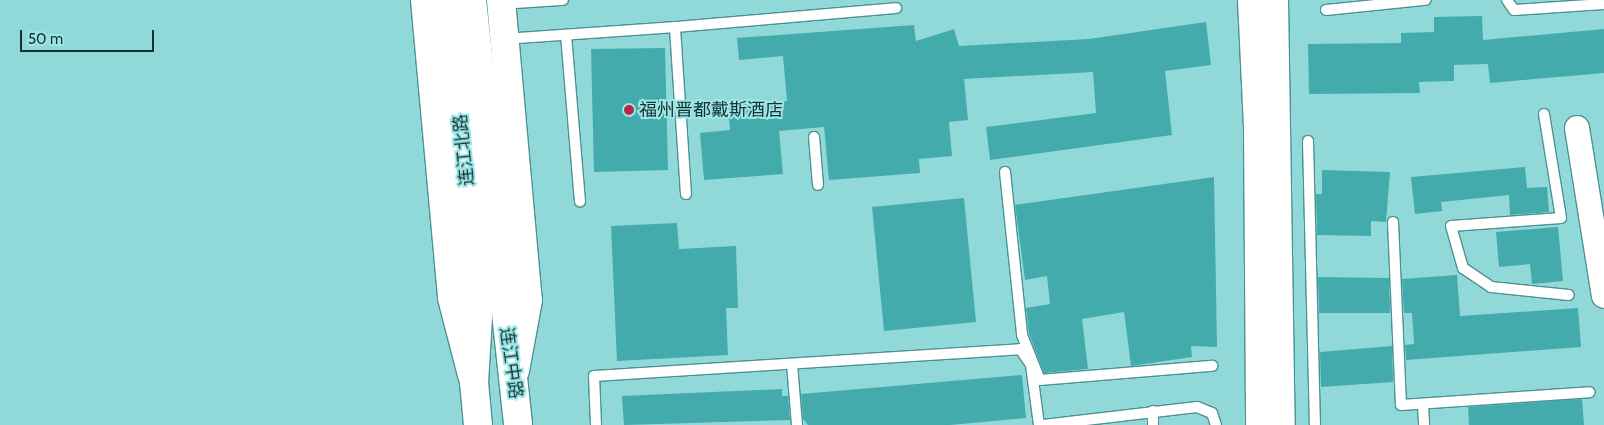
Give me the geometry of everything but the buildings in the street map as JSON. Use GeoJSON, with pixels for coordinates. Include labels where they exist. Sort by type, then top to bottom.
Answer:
{"type":"FeatureCollection","features":[{"type":"Feature","properties":{"kind":"main road"},"geometry":{"type":"LineString","coordinates":[[425,0],[452,298],[474,382]]}},
{"type":"Feature","properties":{"kind":"main road","name":"连江北路"},"geometry":{"type":"LineString","coordinates":[[449,0],[491,301]]}},
{"type":"Feature","properties":{"kind":"main road","name":"连江北路"},"geometry":{"type":"LineString","coordinates":[[472,0],[491,301]]}},
{"type":"Feature","properties":{"kind":"main road"},"geometry":{"type":"LineString","coordinates":[[1252,0],[1260,425]]}},
{"type":"Feature","properties":{"kind":"main road"},"geometry":{"type":"LineString","coordinates":[[1274,0],[1281,425]]}},
{"type":"Feature","properties":{"kind":"main road"},"geometry":{"type":"LineString","coordinates":[[501,2],[528,300],[514,375]]}},
{"type":"Feature","properties":{"kind":"main road","name":"连江中路"},"geometry":{"type":"LineString","coordinates":[[478,425],[474,382],[491,301]]}},
{"type":"Feature","properties":{"kind":"main road","name":"连江中路"},"geometry":{"type":"LineString","coordinates":[[491,301],[514,375],[518,425]]}},
{"type":"Feature","properties":{"kind":"street"},"geometry":{"type":"LineString","coordinates":[[1577,128],[1604,296]]}},
{"type":"Feature","properties":{"kind":"lane"},"geometry":{"type":"LineString","coordinates":[[501,2],[563,0]]}},
{"type":"Feature","properties":{"kind":"lane"},"geometry":{"type":"LineString","coordinates":[[1326,10],[1425,0]]}},
{"type":"Feature","properties":{"kind":"lane"},"geometry":{"type":"LineString","coordinates":[[1507,0],[1514,10],[1604,4]]}},
{"type":"Feature","properties":{"kind":"lane"},"geometry":{"type":"LineString","coordinates":[[505,39],[676,27],[896,8]]}},
{"type":"Feature","properties":{"kind":"lane"},"geometry":{"type":"LineString","coordinates":[[676,27],[686,194]]}},
{"type":"Feature","properties":{"kind":"lane"},"geometry":{"type":"LineString","coordinates":[[566,35],[580,201]]}},
{"type":"Feature","properties":{"kind":"lane"},"geometry":{"type":"LineString","coordinates":[[1544,114],[1561,218],[1451,226],[1463,268],[1491,287],[1569,295]]}},
{"type":"Feature","properties":{"kind":"lane"},"geometry":{"type":"LineString","coordinates":[[814,137],[818,185]]}},
{"type":"Feature","properties":{"kind":"lane"},"geometry":{"type":"LineString","coordinates":[[1308,141],[1315,425]]}},
{"type":"Feature","properties":{"kind":"lane"},"geometry":{"type":"LineString","coordinates":[[1005,172],[1022,335],[1040,380],[1212,366]]}},
{"type":"Feature","properties":{"kind":"lane"},"geometry":{"type":"LineString","coordinates":[[1393,222],[1402,405],[1590,392]]}},
{"type":"Feature","properties":{"kind":"lane"},"geometry":{"type":"LineString","coordinates":[[596,425],[594,376],[1020,349],[1031,365],[1039,425]]}},
{"type":"Feature","properties":{"kind":"lane"},"geometry":{"type":"LineString","coordinates":[[792,364],[797,425]]}},
{"type":"Feature","properties":{"kind":"lane"},"geometry":{"type":"LineString","coordinates":[[1423,404],[1424,425]]}},
{"type":"Feature","properties":{"kind":"lane"},"geometry":{"type":"LineString","coordinates":[[1043,425],[1197,407],[1212,414],[1216,425]]}},
{"type":"Feature","properties":{"kind":"lane"},"geometry":{"type":"LineString","coordinates":[[1152,411],[1153,425]]}},
{"type":"Feature","properties":{"kind":"place","name":"福州晋都戴斯酒店"},"geometry":{"type":"Point","coordinates":[629,110]}}]}
